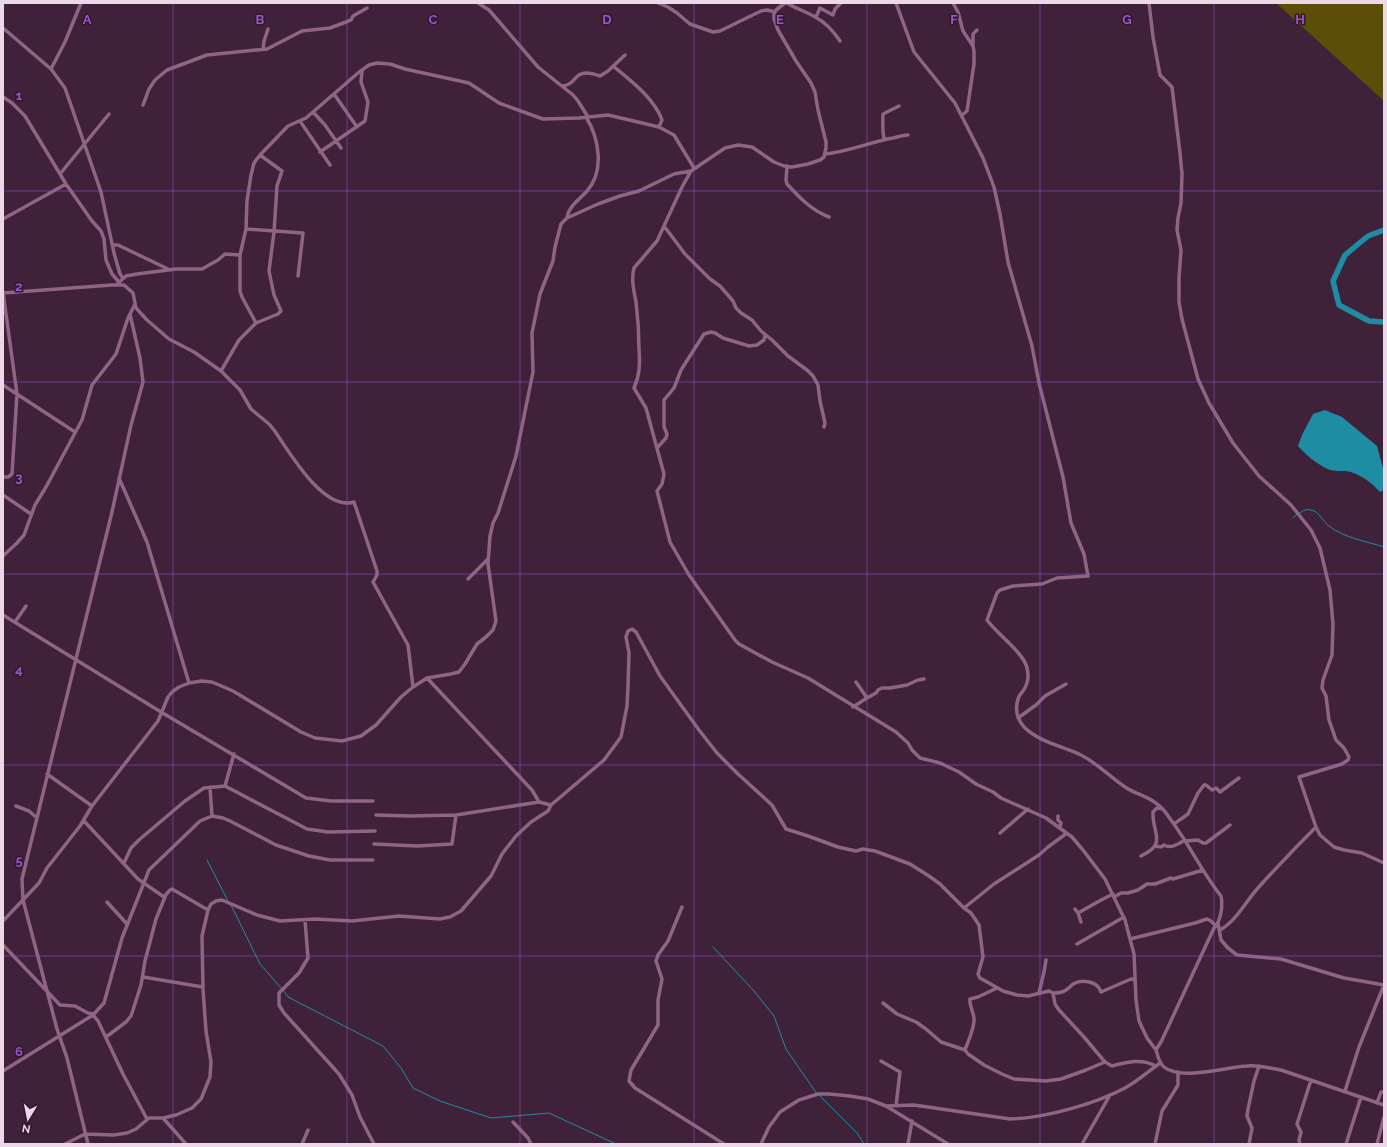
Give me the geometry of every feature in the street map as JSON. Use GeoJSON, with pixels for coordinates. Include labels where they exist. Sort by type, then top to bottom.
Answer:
{"type":"FeatureCollection","features":[{"type":"Feature","properties":{"kind":"street"},"geometry":{"type":"LineString","coordinates":[[50,69],[65,42],[81,3]]}},
{"type":"Feature","properties":{"kind":"street"},"geometry":{"type":"LineString","coordinates":[[478,3],[489,10],[538,67],[578,101],[587,117],[596,143],[598,155],[597,174],[592,185],[574,204],[567,215],[567,218]]}},
{"type":"Feature","properties":{"kind":"street"},"geometry":{"type":"LineString","coordinates":[[658,3],[668,7],[690,24],[713,32],[720,31],[761,11],[767,10],[775,12]]}},
{"type":"Feature","properties":{"kind":"street"},"geometry":{"type":"LineString","coordinates":[[3,921],[39,883],[47,868],[84,821],[92,806],[158,721],[161,712],[172,692],[179,687],[189,683],[201,681],[212,682],[233,691],[301,732],[315,738],[342,741],[362,736],[376,725],[401,697],[427,678],[459,672],[477,644],[493,630],[496,620],[488,559],[491,529],[508,483],[520,439],[533,372],[532,333],[540,294],[553,261],[561,224],[567,218],[620,196],[639,191],[674,174],[693,169],[725,148],[738,145],[752,147],[774,162],[792,167],[820,160],[825,154],[826,142],[815,92],[778,30],[774,19],[775,12],[786,3],[793,8],[816,17],[828,26],[840,41]]}},
{"type":"Feature","properties":{"kind":"street"},"geometry":{"type":"LineString","coordinates":[[816,17],[820,8],[833,14],[841,3]]}},
{"type":"Feature","properties":{"kind":"street"},"geometry":{"type":"LineString","coordinates":[[896,3],[916,57],[955,103],[983,158],[994,187],[1008,262],[1032,346],[1039,383],[1064,478],[1071,523],[1084,554],[1088,576],[1058,578],[1042,584],[1006,587],[997,593],[987,620],[1026,662],[1028,674],[1026,686],[1018,698],[1018,718],[1033,734],[1082,756],[1126,788],[1145,796],[1163,808],[1202,870],[1221,896],[1222,901],[1217,925],[1156,1050]]}},
{"type":"Feature","properties":{"kind":"street"},"geometry":{"type":"LineString","coordinates":[[953,3],[958,12],[963,31],[973,46]]}},
{"type":"Feature","properties":{"kind":"street"},"geometry":{"type":"LineString","coordinates":[[1149,3],[1153,37],[1160,74],[1172,87],[1175,110],[1182,174],[1182,203],[1178,218],[1177,230],[1181,250],[1179,302],[1182,320],[1198,379],[1209,403],[1243,456],[1260,476],[1291,505],[1311,530],[1322,554],[1330,590],[1333,645],[1332,655],[1323,680],[1322,688],[1326,696],[1329,720],[1336,740],[1344,748],[1349,757],[1348,760],[1342,764],[1299,777],[1320,835],[1334,847],[1362,853],[1384,864]]}},
{"type":"Feature","properties":{"kind":"street"},"geometry":{"type":"LineString","coordinates":[[143,105],[155,80],[167,70],[207,55],[263,49],[275,46],[302,31],[330,28],[340,25],[351,20],[353,16],[367,8]]}},
{"type":"Feature","properties":{"kind":"street"},"geometry":{"type":"LineString","coordinates":[[3,28],[50,69],[65,88],[103,197],[118,268],[123,278]]}},
{"type":"Feature","properties":{"kind":"street"},"geometry":{"type":"LineString","coordinates":[[263,49],[268,30]]}},
{"type":"Feature","properties":{"kind":"street"},"geometry":{"type":"LineString","coordinates":[[962,115],[967,111],[975,56],[973,34],[977,30]]}},
{"type":"Feature","properties":{"kind":"street"},"geometry":{"type":"LineString","coordinates":[[562,86],[568,85],[573,78],[580,74],[589,72],[600,76],[625,54]]}},
{"type":"Feature","properties":{"kind":"street"},"geometry":{"type":"LineString","coordinates":[[256,323],[240,291],[240,255],[246,229],[247,201],[254,164],[260,155],[288,126],[306,118],[369,65],[377,63],[390,64],[405,69],[469,83],[499,103],[543,119],[608,115],[659,127],[674,135],[693,169]]}},
{"type":"Feature","properties":{"kind":"street"},"geometry":{"type":"LineString","coordinates":[[613,66],[638,86],[659,112],[662,120],[659,127]]}},
{"type":"Feature","properties":{"kind":"street"},"geometry":{"type":"LineString","coordinates":[[320,152],[365,121],[368,102],[361,82],[362,71]]}},
{"type":"Feature","properties":{"kind":"street"},"geometry":{"type":"LineString","coordinates":[[334,94],[357,127]]}},
{"type":"Feature","properties":{"kind":"street"},"geometry":{"type":"LineString","coordinates":[[3,97],[12,103],[25,116],[66,184],[92,221],[101,231],[106,260],[117,283]]}},
{"type":"Feature","properties":{"kind":"street"},"geometry":{"type":"LineString","coordinates":[[884,139],[882,128],[884,120],[883,114],[900,106]]}},
{"type":"Feature","properties":{"kind":"street"},"geometry":{"type":"LineString","coordinates":[[313,112],[341,148]]}},
{"type":"Feature","properties":{"kind":"street"},"geometry":{"type":"LineString","coordinates":[[60,174],[109,114]]}},
{"type":"Feature","properties":{"kind":"street"},"geometry":{"type":"LineString","coordinates":[[300,121],[330,165]]}},
{"type":"Feature","properties":{"kind":"street"},"geometry":{"type":"LineString","coordinates":[[825,154],[884,139],[908,135]]}},
{"type":"Feature","properties":{"kind":"street"},"geometry":{"type":"LineString","coordinates":[[221,371],[239,340],[256,323],[278,314],[281,311],[274,295],[269,271],[274,232],[277,186],[282,171],[260,155]]}},
{"type":"Feature","properties":{"kind":"street"},"geometry":{"type":"LineString","coordinates":[[787,166],[787,184],[807,205],[819,213],[829,217]]}},
{"type":"Feature","properties":{"kind":"street"},"geometry":{"type":"LineString","coordinates":[[693,169],[682,187],[657,241],[634,268],[632,273],[639,323],[640,360],[639,374],[634,388],[646,408],[664,474],[662,484],[657,491],[670,542],[688,574],[732,637],[739,644],[772,662],[808,678],[896,732],[908,743],[912,750],[920,758],[940,763],[959,772],[976,784],[993,792],[1001,798],[1046,818],[1067,833],[1084,850],[1098,869],[1124,917],[1134,954],[1135,980],[1140,1022],[1147,1038],[1156,1050],[1160,1063],[1169,1070],[1178,1072],[1207,1072],[1246,1066],[1259,1066],[1280,1070],[1384,1105]]}},
{"type":"Feature","properties":{"kind":"street"},"geometry":{"type":"LineString","coordinates":[[3,219],[66,184]]}},
{"type":"Feature","properties":{"kind":"street"},"geometry":{"type":"LineString","coordinates":[[664,226],[685,254],[710,280],[720,286],[733,301],[736,308],[752,320],[765,335],[813,376],[818,385],[825,423],[824,427]]}},
{"type":"Feature","properties":{"kind":"street"},"geometry":{"type":"LineString","coordinates":[[246,229],[304,233],[298,276]]}},
{"type":"Feature","properties":{"kind":"street"},"geometry":{"type":"LineString","coordinates":[[113,245],[118,245],[125,248],[169,270]]}},
{"type":"Feature","properties":{"kind":"street"},"geometry":{"type":"LineString","coordinates":[[117,283],[123,278],[137,274],[169,270],[202,269],[218,260],[224,254],[240,255]]}},
{"type":"Feature","properties":{"kind":"street"},"geometry":{"type":"LineString","coordinates":[[3,476],[8,477],[12,474],[17,394],[3,293],[117,283],[127,287],[133,293],[138,310],[164,335],[172,341],[194,352],[221,371],[236,385],[252,409],[269,424],[300,469],[310,480],[336,502],[346,504],[354,502],[377,571],[377,575],[373,582],[408,645],[413,687]]}},
{"type":"Feature","properties":{"kind":"street"},"geometry":{"type":"LineString","coordinates":[[3,556],[21,539],[31,514],[82,420],[92,385],[116,354],[130,314],[136,302]]}},
{"type":"Feature","properties":{"kind":"street"},"geometry":{"type":"LineString","coordinates":[[88,1144],[67,1058],[23,900],[22,879],[131,425],[143,382],[140,358],[130,314]]}},
{"type":"Feature","properties":{"kind":"street"},"geometry":{"type":"LineString","coordinates":[[657,448],[666,438],[667,434],[664,427],[664,400],[674,388],[681,370],[704,334],[711,332],[715,333],[723,338],[749,346],[757,345],[764,340],[765,335]]}},
{"type":"Feature","properties":{"kind":"street"},"geometry":{"type":"LineString","coordinates":[[3,385],[75,432]]}},
{"type":"Feature","properties":{"kind":"street"},"geometry":{"type":"LineString","coordinates":[[119,477],[147,542],[189,683]]}},
{"type":"Feature","properties":{"kind":"street"},"geometry":{"type":"LineString","coordinates":[[3,495],[31,514]]}},
{"type":"Feature","properties":{"kind":"street"},"geometry":{"type":"LineString","coordinates":[[468,579],[488,559]]}},
{"type":"Feature","properties":{"kind":"street"},"geometry":{"type":"LineString","coordinates":[[15,622],[26,606]]}},
{"type":"Feature","properties":{"kind":"street"},"geometry":{"type":"LineString","coordinates":[[3,615],[161,712],[306,798],[331,801],[373,801]]}},
{"type":"Feature","properties":{"kind":"street"},"geometry":{"type":"LineString","coordinates":[[65,1144],[85,1134],[114,1135],[127,1133],[136,1129],[147,1119],[176,1115],[192,1108],[201,1099],[210,1077],[211,1062],[206,1031],[202,936],[208,910],[211,904],[216,901],[222,900],[268,919],[280,921],[352,921],[399,916],[440,919],[455,916],[461,911],[491,876],[502,854],[516,836],[531,822],[548,810],[551,805],[608,756],[621,737],[627,706],[628,686],[629,653],[626,637],[628,631],[632,629],[636,632],[660,676],[699,730],[738,774],[772,805],[786,829],[838,847],[856,851],[863,849],[875,851],[910,864],[940,884],[964,908],[971,912],[979,925],[983,957],[978,974],[979,977],[997,988],[1011,994],[1023,996],[1049,991],[1053,993],[1066,991],[1073,984],[1085,980],[1100,988],[1101,992],[1131,979],[1135,980]]}},
{"type":"Feature","properties":{"kind":"street"},"geometry":{"type":"LineString","coordinates":[[427,678],[532,790],[539,802]]}},
{"type":"Feature","properties":{"kind":"street"},"geometry":{"type":"LineString","coordinates":[[853,707],[876,694],[878,690],[882,688],[907,685],[924,679]]}},
{"type":"Feature","properties":{"kind":"street"},"geometry":{"type":"LineString","coordinates":[[856,682],[867,698]]}},
{"type":"Feature","properties":{"kind":"street"},"geometry":{"type":"LineString","coordinates":[[1018,718],[1036,705],[1045,696],[1066,684]]}},
{"type":"Feature","properties":{"kind":"street"},"geometry":{"type":"LineString","coordinates":[[225,786],[234,754]]}},
{"type":"Feature","properties":{"kind":"street"},"geometry":{"type":"LineString","coordinates":[[47,774],[92,806]]}},
{"type":"Feature","properties":{"kind":"street"},"geometry":{"type":"LineString","coordinates":[[1174,824],[1188,814],[1198,793],[1204,785],[1206,784],[1212,790],[1216,788],[1220,792],[1239,778]]}},
{"type":"Feature","properties":{"kind":"street"},"geometry":{"type":"LineString","coordinates":[[124,863],[131,848],[157,823],[193,795],[204,788],[210,787],[225,786],[307,829],[328,832],[375,831]]}},
{"type":"Feature","properties":{"kind":"street"},"geometry":{"type":"LineString","coordinates":[[210,787],[212,816]]}},
{"type":"Feature","properties":{"kind":"street"},"geometry":{"type":"LineString","coordinates":[[376,815],[456,815],[539,802],[551,805]]}},
{"type":"Feature","properties":{"kind":"street"},"geometry":{"type":"LineString","coordinates":[[16,806],[29,811],[37,818]]}},
{"type":"Feature","properties":{"kind":"street"},"geometry":{"type":"LineString","coordinates":[[1141,856],[1148,853],[1158,842],[1158,836],[1154,827],[1153,812],[1157,808],[1163,808]]}},
{"type":"Feature","properties":{"kind":"street"},"geometry":{"type":"LineString","coordinates":[[1000,833],[1028,809]]}},
{"type":"Feature","properties":{"kind":"street"},"geometry":{"type":"LineString","coordinates":[[374,844],[417,846],[452,844],[456,815]]}},
{"type":"Feature","properties":{"kind":"street"},"geometry":{"type":"LineString","coordinates":[[3,1071],[93,1014],[104,1003],[117,952],[149,870],[200,821],[212,816],[230,821],[276,845],[309,856],[330,860],[373,860]]}},
{"type":"Feature","properties":{"kind":"street"},"geometry":{"type":"LineString","coordinates":[[1058,816],[1058,820],[1061,823],[1060,827]]}},
{"type":"Feature","properties":{"kind":"street"},"geometry":{"type":"LineString","coordinates":[[84,821],[144,884],[165,897]]}},
{"type":"Feature","properties":{"kind":"street"},"geometry":{"type":"LineString","coordinates":[[1155,846],[1173,846],[1185,841],[1198,840],[1206,843],[1230,825]]}},
{"type":"Feature","properties":{"kind":"street"},"geometry":{"type":"LineString","coordinates":[[1220,930],[1237,915],[1256,890],[1316,827]]}},
{"type":"Feature","properties":{"kind":"street"},"geometry":{"type":"LineString","coordinates":[[964,908],[998,882],[1039,855],[1067,833]]}},
{"type":"Feature","properties":{"kind":"street"},"geometry":{"type":"LineString","coordinates":[[1078,913],[1103,898],[1121,893],[1128,893],[1138,890],[1147,884],[1155,884],[1171,878],[1173,880],[1202,870]]}},
{"type":"Feature","properties":{"kind":"street"},"geometry":{"type":"LineString","coordinates":[[106,1037],[118,1029],[131,1016],[156,919],[165,897],[170,890],[172,889],[208,910]]}},
{"type":"Feature","properties":{"kind":"street"},"geometry":{"type":"LineString","coordinates":[[107,902],[127,924]]}},
{"type":"Feature","properties":{"kind":"street"},"geometry":{"type":"LineString","coordinates":[[682,907],[668,941],[656,960],[662,979],[658,1000],[658,1025],[631,1070],[629,1082],[635,1088],[724,1144]]}},
{"type":"Feature","properties":{"kind":"street"},"geometry":{"type":"LineString","coordinates":[[1075,909],[1081,922]]}},
{"type":"Feature","properties":{"kind":"street"},"geometry":{"type":"LineString","coordinates":[[1077,944],[1124,917]]}},
{"type":"Feature","properties":{"kind":"street"},"geometry":{"type":"LineString","coordinates":[[1130,939],[1207,919],[1217,925],[1220,930],[1221,940],[1237,955],[1281,959],[1344,978],[1384,984],[1359,1047],[1345,1091]]}},
{"type":"Feature","properties":{"kind":"street"},"geometry":{"type":"LineString","coordinates":[[305,920],[308,958],[299,973],[279,993],[279,1005],[289,1019],[340,1074],[354,1100],[360,1117],[374,1144]]}},
{"type":"Feature","properties":{"kind":"street"},"geometry":{"type":"LineString","coordinates":[[3,945],[60,1005],[75,1006],[88,1014],[93,1014],[98,1021],[147,1119]]}},
{"type":"Feature","properties":{"kind":"street"},"geometry":{"type":"LineString","coordinates":[[1039,993],[1046,960]]}},
{"type":"Feature","properties":{"kind":"street"},"geometry":{"type":"LineString","coordinates":[[142,977],[203,988]]}},
{"type":"Feature","properties":{"kind":"street"},"geometry":{"type":"LineString","coordinates":[[965,1050],[972,1032],[974,1018],[970,998],[997,988]]}},
{"type":"Feature","properties":{"kind":"street"},"geometry":{"type":"LineString","coordinates":[[1053,993],[1055,1004],[1059,1010],[1105,1062],[1112,1066],[1131,1061],[1144,1062],[1156,1066]]}},
{"type":"Feature","properties":{"kind":"street"},"geometry":{"type":"LineString","coordinates":[[883,1003],[897,1014],[916,1022],[941,1042],[965,1050],[968,1054],[984,1065],[1002,1074],[1024,1080],[1061,1080],[1105,1062]]}},
{"type":"Feature","properties":{"kind":"street"},"geometry":{"type":"LineString","coordinates":[[881,1061],[900,1072],[896,1106]]}},
{"type":"Feature","properties":{"kind":"street"},"geometry":{"type":"LineString","coordinates":[[886,1106],[914,1105],[1010,1119],[1042,1116],[1110,1095],[1136,1081],[1160,1063]]}},
{"type":"Feature","properties":{"kind":"street"},"geometry":{"type":"LineString","coordinates":[[1249,1144],[1252,1128],[1247,1116],[1254,1081],[1259,1066]]}},
{"type":"Feature","properties":{"kind":"street"},"geometry":{"type":"LineString","coordinates":[[1155,1144],[1162,1111],[1178,1085],[1178,1072]]}},
{"type":"Feature","properties":{"kind":"street"},"geometry":{"type":"LineString","coordinates":[[1300,1144],[1298,1140],[1301,1132],[1297,1124],[1312,1080]]}},
{"type":"Feature","properties":{"kind":"street"},"geometry":{"type":"LineString","coordinates":[[1377,1103],[1381,1092],[1384,1092]]}},
{"type":"Feature","properties":{"kind":"street"},"geometry":{"type":"LineString","coordinates":[[761,1144],[769,1127],[780,1112],[799,1100],[818,1094],[868,1099],[886,1106],[948,1144]]}},
{"type":"Feature","properties":{"kind":"street"},"geometry":{"type":"LineString","coordinates":[[1082,1144],[1110,1095]]}},
{"type":"Feature","properties":{"kind":"street"},"geometry":{"type":"LineString","coordinates":[[1346,1144],[1361,1097]]}},
{"type":"Feature","properties":{"kind":"street"},"geometry":{"type":"LineString","coordinates":[[1377,1144],[1384,1116]]}},
{"type":"Feature","properties":{"kind":"street"},"geometry":{"type":"LineString","coordinates":[[163,1118],[186,1144]]}},
{"type":"Feature","properties":{"kind":"street"},"geometry":{"type":"LineString","coordinates":[[908,1144],[912,1121]]}},
{"type":"Feature","properties":{"kind":"street"},"geometry":{"type":"LineString","coordinates":[[513,1122],[532,1144]]}},
{"type":"Feature","properties":{"kind":"street"},"geometry":{"type":"LineString","coordinates":[[302,1144],[308,1130]]}},
{"type":"Feature","properties":{"kind":"shaded area"},"geometry":{"type":"Polygon","coordinates":[[[1276,3],[1384,3],[1384,101],[1276,3]]]}},
{"type":"Feature","properties":{"kind":"water"},"geometry":{"type":"Polygon","coordinates":[[[1325,410],[1342,417],[1377,446],[1384,472],[1384,490],[1380,492],[1369,481],[1356,474],[1346,471],[1330,470],[1321,466],[1298,446],[1313,414],[1325,410]]]}},
{"type":"Feature","properties":{"kind":"waterway"},"geometry":{"type":"LineString","coordinates":[[1384,230],[1368,236],[1345,255],[1333,281],[1339,305],[1369,321],[1384,322]]}},
{"type":"Feature","properties":{"kind":"waterway"},"geometry":{"type":"LineString","coordinates":[[1300,513],[1307,510],[1314,511],[1324,522],[1341,534],[1384,547]]}},
{"type":"Feature","properties":{"kind":"waterway"},"geometry":{"type":"LineString","coordinates":[[1293,518],[1297,514]]}},
{"type":"Feature","properties":{"kind":"waterway"},"geometry":{"type":"LineString","coordinates":[[207,860],[228,901]]}},
{"type":"Feature","properties":{"kind":"waterway"},"geometry":{"type":"LineString","coordinates":[[231,905],[260,964],[282,989]]}},
{"type":"Feature","properties":{"kind":"waterway"},"geometry":{"type":"LineString","coordinates":[[713,947],[754,991],[774,1016],[786,1049],[817,1094]]}},
{"type":"Feature","properties":{"kind":"waterway"},"geometry":{"type":"LineString","coordinates":[[284,991],[288,997],[383,1046],[401,1068],[413,1088],[440,1101],[491,1118],[549,1113],[616,1144]]}},
{"type":"Feature","properties":{"kind":"waterway"},"geometry":{"type":"LineString","coordinates":[[820,1096],[857,1133],[864,1144]]}}]}
